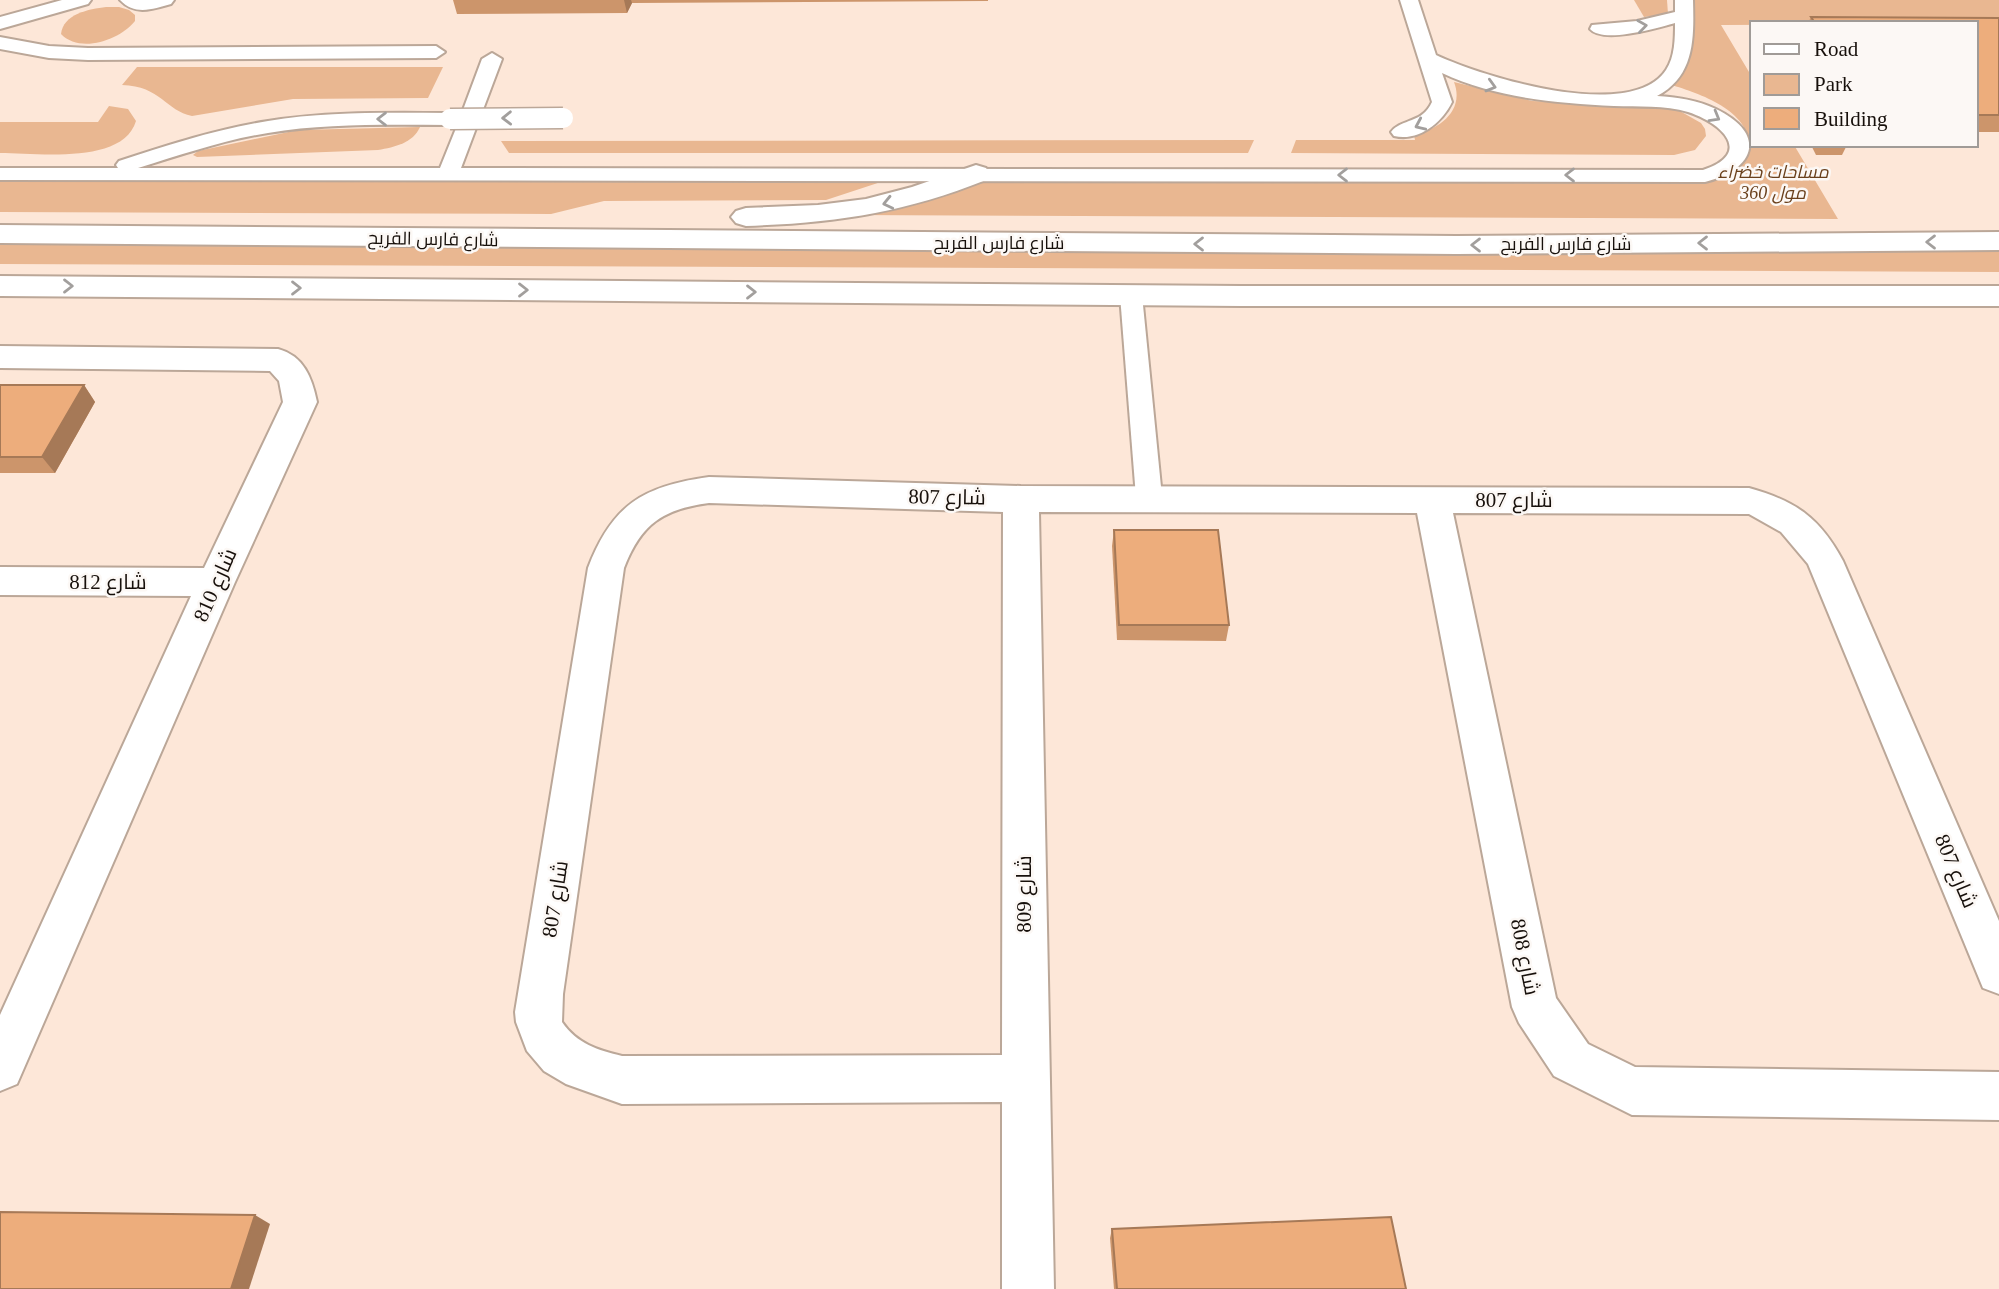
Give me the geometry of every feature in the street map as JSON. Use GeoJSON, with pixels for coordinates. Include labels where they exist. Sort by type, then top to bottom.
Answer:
{"type":"FeatureCollection","features":[{"type":"Feature","properties":{"kind":"street"},"geometry":{"type":"LineString","coordinates":[[586,240],[669,222],[828,213],[868,207],[942,187],[976,174]]}},
{"type":"Feature","properties":{"kind":"street","name":"شارع فارس الفريح"},"geometry":{"type":"LineString","coordinates":[[0,234],[1393,245],[1999,241]]}},
{"type":"Feature","properties":{"kind":"street"},"geometry":{"type":"LineString","coordinates":[[1241,296],[1275,282],[1281,273],[1273,256],[1243,244]]}},
{"type":"Feature","properties":{"kind":"street"},"geometry":{"type":"LineString","coordinates":[[1393,245],[1364,261],[1367,276],[1378,287],[1398,296]]}},
{"type":"Feature","properties":{"kind":"street"},"geometry":{"type":"LineString","coordinates":[[0,286],[1241,296],[1999,296]]}},
{"type":"Feature","properties":{"kind":"street","name":"شارع 810"},"geometry":{"type":"LineString","coordinates":[[0,357],[278,360],[295,377],[300,402],[4,1047]]}},
{"type":"Feature","properties":{"kind":"street","name":"شارع 807"},"geometry":{"type":"LineString","coordinates":[[1026,1078],[622,1080],[586,1069],[551,1050],[539,1021],[540,994],[606,568],[614,544],[636,516],[671,495],[709,490],[1021,499],[1149,497],[1749,501],[1768,505],[1801,527],[1814,540],[1825,561],[1999,973]]}},
{"type":"Feature","properties":{"kind":"street","name":"شارع 809"},"geometry":{"type":"LineString","coordinates":[[1021,499],[1027,1289]]}},
{"type":"Feature","properties":{"kind":"street","name":"شارع 808"},"geometry":{"type":"LineString","coordinates":[[1432,500],[1535,1007],[1571,1060],[1632,1091],[1999,1096]]}},
{"type":"Feature","properties":{"kind":"street","name":"شارع 812"},"geometry":{"type":"LineString","coordinates":[[0,581],[216,582]]}},
{"type":"Feature","properties":{"kind":"lane"},"geometry":{"type":"LineString","coordinates":[[129,0],[143,6],[165,0]]}},
{"type":"Feature","properties":{"kind":"lane"},"geometry":{"type":"LineString","coordinates":[[1401,132],[1418,128],[1439,112],[1442,102],[1409,0]]}},
{"type":"Feature","properties":{"kind":"lane"},"geometry":{"type":"LineString","coordinates":[[0,23],[73,3]]}},
{"type":"Feature","properties":{"kind":"lane"},"geometry":{"type":"LineString","coordinates":[[50,37],[73,3]]}},
{"type":"Feature","properties":{"kind":"lane"},"geometry":{"type":"LineString","coordinates":[[1599,29],[1646,26],[1684,7],[1681,64],[1675,75],[1664,86],[1629,100]]}},
{"type":"Feature","properties":{"kind":"lane"},"geometry":{"type":"LineString","coordinates":[[0,43],[50,37],[88,54],[434,58],[54,64],[0,61]]}},
{"type":"Feature","properties":{"kind":"lane"},"geometry":{"type":"LineString","coordinates":[[449,173],[492,58]]}},
{"type":"Feature","properties":{"kind":"lane"},"geometry":{"type":"LineString","coordinates":[[0,174],[1705,176],[1723,171],[1735,163],[1741,153],[1740,141],[1731,128],[1699,109],[1678,103],[1538,95],[1500,89],[1473,81],[1429,59]]}},
{"type":"Feature","properties":{"kind":"lane"},"geometry":{"type":"LineString","coordinates":[[98,174],[203,141],[268,127],[332,120],[564,118]]}},
{"type":"Feature","properties":{"kind":"lane"},"geometry":{"type":"LineString","coordinates":[[1131,295],[1149,497]]}},
{"type":"Feature","properties":{"kind":"green space"},"geometry":{"type":"Polygon","coordinates":[[[1634,0],[1667,0],[1668,14],[1644,17],[1634,0]]]}},
{"type":"Feature","properties":{"kind":"green space","name":"مساحات خضراء 360 مول"},"geometry":{"type":"Polygon","coordinates":[[[1689,0],[1999,0],[1999,24],[1978,24],[1978,21],[1750,21],[1750,25],[1721,25],[1750,74],[1750,147],[1795,147],[1838,219],[848,215],[952,179],[1687,179],[1748,149],[1742,124],[1733,114],[1707,98],[1668,84],[1689,0]]]}},
{"type":"Feature","properties":{"kind":"green space"},"geometry":{"type":"Polygon","coordinates":[[[106,7],[129,10],[135,15],[135,21],[110,39],[89,44],[69,40],[61,34],[66,22],[72,17],[106,7]]]}},
{"type":"Feature","properties":{"kind":"green space"},"geometry":{"type":"Polygon","coordinates":[[[137,67],[443,67],[428,98],[293,99],[192,116],[146,90],[122,85],[137,67]]]}},
{"type":"Feature","properties":{"kind":"green space","name":"مساحات خضراء 360 مول"},"geometry":{"type":"Polygon","coordinates":[[[1454,82],[1532,101],[1671,106],[1701,123],[1706,136],[1695,150],[1674,155],[1291,153],[1296,140],[1415,140],[1414,135],[1441,123],[1453,110],[1456,102],[1454,82]]]}},
{"type":"Feature","properties":{"kind":"green space"},"geometry":{"type":"Polygon","coordinates":[[[109,106],[128,109],[136,121],[128,135],[114,145],[77,154],[0,153],[0,122],[98,122],[109,106]]]}},
{"type":"Feature","properties":{"kind":"green space"},"geometry":{"type":"Polygon","coordinates":[[[420,127],[408,141],[378,150],[197,157],[193,155],[198,151],[298,130],[420,127]]]}},
{"type":"Feature","properties":{"kind":"green space"},"geometry":{"type":"Polygon","coordinates":[[[1254,140],[1248,153],[509,153],[501,141],[1254,140]]]}},
{"type":"Feature","properties":{"kind":"green space"},"geometry":{"type":"Polygon","coordinates":[[[0,177],[893,178],[826,200],[604,201],[551,214],[0,212],[0,177]]]}},
{"type":"Feature","properties":{"kind":"green space","name":"مساحات خضراء 360 مول"},"geometry":{"type":"Polygon","coordinates":[[[0,237],[1999,245],[1999,272],[0,264],[0,237]]]}},
{"type":"Feature","properties":{"kind":"building"},"geometry":{"type":"Polygon","coordinates":[[[1811,17],[1999,18],[1999,115],[1978,115],[1978,21],[1814,21],[1811,17]]]}},
{"type":"Feature","properties":{"kind":"building"},"geometry":{"type":"Polygon","coordinates":[[[0,385],[84,385],[42,457],[0,457],[0,385]]]}},
{"type":"Feature","properties":{"kind":"building"},"geometry":{"type":"Polygon","coordinates":[[[1114,530],[1218,530],[1229,625],[1119,625],[1114,530]]]}},
{"type":"Feature","properties":{"kind":"building"},"geometry":{"type":"Polygon","coordinates":[[[0,1212],[255,1215],[231,1289],[0,1289],[0,1212]]]}},
{"type":"Feature","properties":{"kind":"building"},"geometry":{"type":"Polygon","coordinates":[[[1391,1217],[1406,1289],[1117,1289],[1112,1229],[1391,1217]]]}}]}
